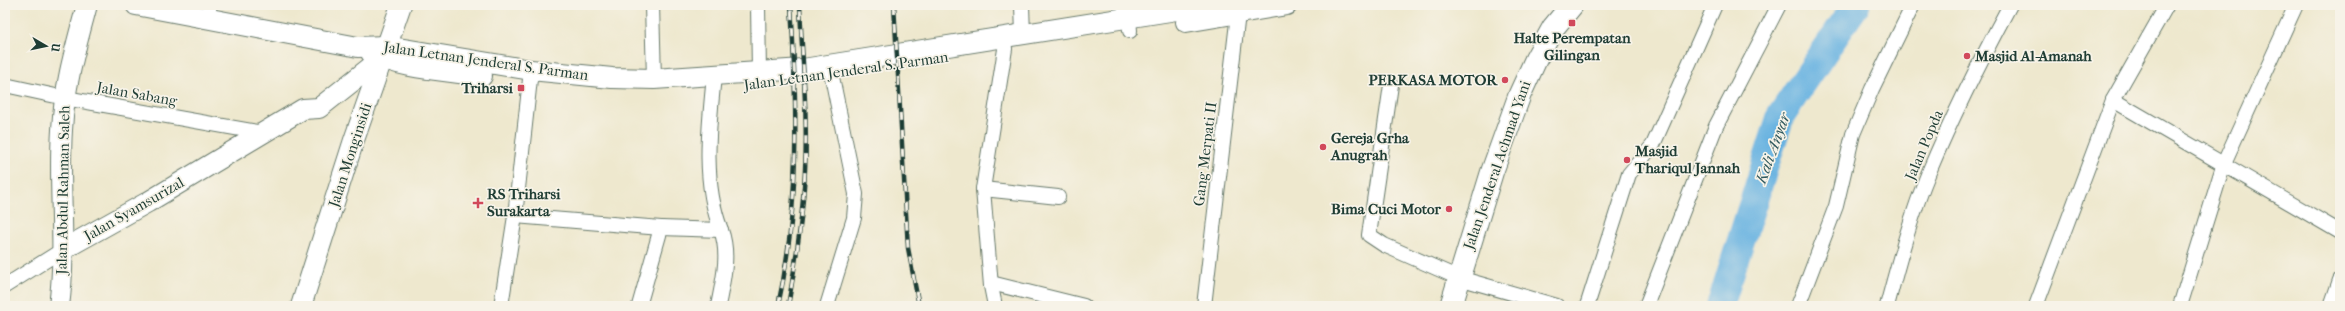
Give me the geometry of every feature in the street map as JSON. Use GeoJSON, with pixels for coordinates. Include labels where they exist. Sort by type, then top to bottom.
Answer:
{"type":"FeatureCollection","features":[{"type":"Feature","properties":{"kind":"main road","name":"Jalan Abdul Rahman Saleh"},"geometry":{"type":"LineString","coordinates":[[59,306],[64,249],[62,131],[65,98],[86,5]]}},
{"type":"Feature","properties":{"kind":"main road","name":"Jalan Letnan Jenderal S. Parman"},"geometry":{"type":"LineString","coordinates":[[136,5],[209,11],[375,51],[407,65],[655,91],[714,82],[758,73],[803,69],[1011,41]]}},
{"type":"Feature","properties":{"kind":"main road","name":"Jalan Monginsidi"},"geometry":{"type":"LineString","coordinates":[[301,306],[375,51],[401,5]]}},
{"type":"Feature","properties":{"kind":"main road","name":"Jalan Letnan Jenderal S. Parman"},"geometry":{"type":"LineString","coordinates":[[531,77],[654,79],[714,82],[832,76],[1129,18],[1208,5]]}},
{"type":"Feature","properties":{"kind":"main road","name":"Jalan Letnan Jenderal S. Parman"},"geometry":{"type":"LineString","coordinates":[[1129,18],[1287,5]]}},
{"type":"Feature","properties":{"kind":"main road"},"geometry":{"type":"LineString","coordinates":[[1552,5],[1553,28]]}},
{"type":"Feature","properties":{"kind":"main road","name":"Jalan Jenderal Achmad Yani"},"geometry":{"type":"LineString","coordinates":[[1452,306],[1459,278],[1492,172],[1518,101],[1536,59],[1553,28],[1572,5]]}},
{"type":"Feature","properties":{"kind":"main road","name":"Jalan Syamsurizal"},"geometry":{"type":"LineString","coordinates":[[64,249],[148,202],[303,109],[319,108],[375,51]]}},
{"type":"Feature","properties":{"kind":"street"},"geometry":{"type":"LineString","coordinates":[[652,5],[654,79]]}},
{"type":"Feature","properties":{"kind":"street"},"geometry":{"type":"LineString","coordinates":[[758,5],[758,73]]}},
{"type":"Feature","properties":{"kind":"street"},"geometry":{"type":"LineString","coordinates":[[995,306],[991,283],[983,189],[1011,41],[1022,5]]}},
{"type":"Feature","properties":{"kind":"street"},"geometry":{"type":"LineString","coordinates":[[1587,306],[1629,174],[1653,145],[1715,5]]}},
{"type":"Feature","properties":{"kind":"street"},"geometry":{"type":"LineString","coordinates":[[1646,306],[1716,126],[1779,5]]}},
{"type":"Feature","properties":{"kind":"street"},"geometry":{"type":"LineString","coordinates":[[1798,306],[1832,216],[1854,134],[1872,89],[1913,5]]}},
{"type":"Feature","properties":{"kind":"street","name":"Jalan Popda"},"geometry":{"type":"LineString","coordinates":[[1886,306],[1906,237],[1929,173],[1985,52],[2010,5]]}},
{"type":"Feature","properties":{"kind":"street"},"geometry":{"type":"LineString","coordinates":[[2036,306],[2113,100],[2168,5]]}},
{"type":"Feature","properties":{"kind":"street"},"geometry":{"type":"LineString","coordinates":[[2180,306],[2224,163],[2296,5]]}},
{"type":"Feature","properties":{"kind":"street","name":"Gang Merpati II"},"geometry":{"type":"LineString","coordinates":[[1204,306],[1239,10]]}},
{"type":"Feature","properties":{"kind":"street"},"geometry":{"type":"LineString","coordinates":[[826,306],[854,218],[856,206],[856,194],[832,76]]}},
{"type":"Feature","properties":{"kind":"street"},"geometry":{"type":"LineString","coordinates":[[501,306],[515,216],[531,77]]}},
{"type":"Feature","properties":{"kind":"street"},"geometry":{"type":"LineString","coordinates":[[714,82],[709,168],[714,207],[726,242],[727,256],[718,306]]}},
{"type":"Feature","properties":{"kind":"street","name":"Jalan Sabang"},"geometry":{"type":"LineString","coordinates":[[5,85],[65,98],[263,133]]}},
{"type":"Feature","properties":{"kind":"street"},"geometry":{"type":"LineString","coordinates":[[1391,85],[1374,190],[1369,235],[1384,245],[1459,278],[1557,306]]}},
{"type":"Feature","properties":{"kind":"street"},"geometry":{"type":"LineString","coordinates":[[2113,100],[2224,163],[2340,232]]}},
{"type":"Feature","properties":{"kind":"street"},"geometry":{"type":"LineString","coordinates":[[983,189],[1058,197]]}},
{"type":"Feature","properties":{"kind":"street"},"geometry":{"type":"LineString","coordinates":[[515,216],[661,228],[721,230]]}},
{"type":"Feature","properties":{"kind":"street"},"geometry":{"type":"LineString","coordinates":[[639,306],[661,228]]}},
{"type":"Feature","properties":{"kind":"street","name":"Jalan Syamsurizal"},"geometry":{"type":"LineString","coordinates":[[5,286],[64,249]]}},
{"type":"Feature","properties":{"kind":"street"},"geometry":{"type":"LineString","coordinates":[[2331,306],[2340,280]]}},
{"type":"Feature","properties":{"kind":"street"},"geometry":{"type":"LineString","coordinates":[[991,283],[1084,306]]}},
{"type":"Feature","properties":{"kind":"waterway","name":"Kali Anyar"},"geometry":{"type":"LineString","coordinates":[[1720,306],[1781,115],[1856,5]]}},
{"type":"Feature","properties":{"kind":"railway"},"geometry":{"type":"LineString","coordinates":[[778,306],[790,231],[795,156],[795,81],[791,5]]}},
{"type":"Feature","properties":{"kind":"railway"},"geometry":{"type":"LineString","coordinates":[[788,306],[803,204],[806,149],[800,5]]}},
{"type":"Feature","properties":{"kind":"railway"},"geometry":{"type":"LineString","coordinates":[[894,5],[908,248],[919,306]]}},
{"type":"Feature","properties":{"kind":"place","name":"Halte Perempatan Gilingan"},"geometry":{"type":"Point","coordinates":[1572,23]}},
{"type":"Feature","properties":{"kind":"place","name":"Masjid Al-Amanah"},"geometry":{"type":"Point","coordinates":[1967,56]}},
{"type":"Feature","properties":{"kind":"place","name":"PERKASA MOTOR"},"geometry":{"type":"Point","coordinates":[1505,80]}},
{"type":"Feature","properties":{"kind":"place","name":"Triharsi"},"geometry":{"type":"Point","coordinates":[521,88]}},
{"type":"Feature","properties":{"kind":"place","name":"Gereja Grha Anugrah"},"geometry":{"type":"Point","coordinates":[1323,147]}},
{"type":"Feature","properties":{"kind":"place","name":"Masjid Thariqul Jannah"},"geometry":{"type":"Point","coordinates":[1627,160]}},
{"type":"Feature","properties":{"kind":"place","name":"RS Triharsi Surakarta"},"geometry":{"type":"Point","coordinates":[478,203]}},
{"type":"Feature","properties":{"kind":"place","name":"Bima Cuci Motor"},"geometry":{"type":"Point","coordinates":[1449,209]}}]}
